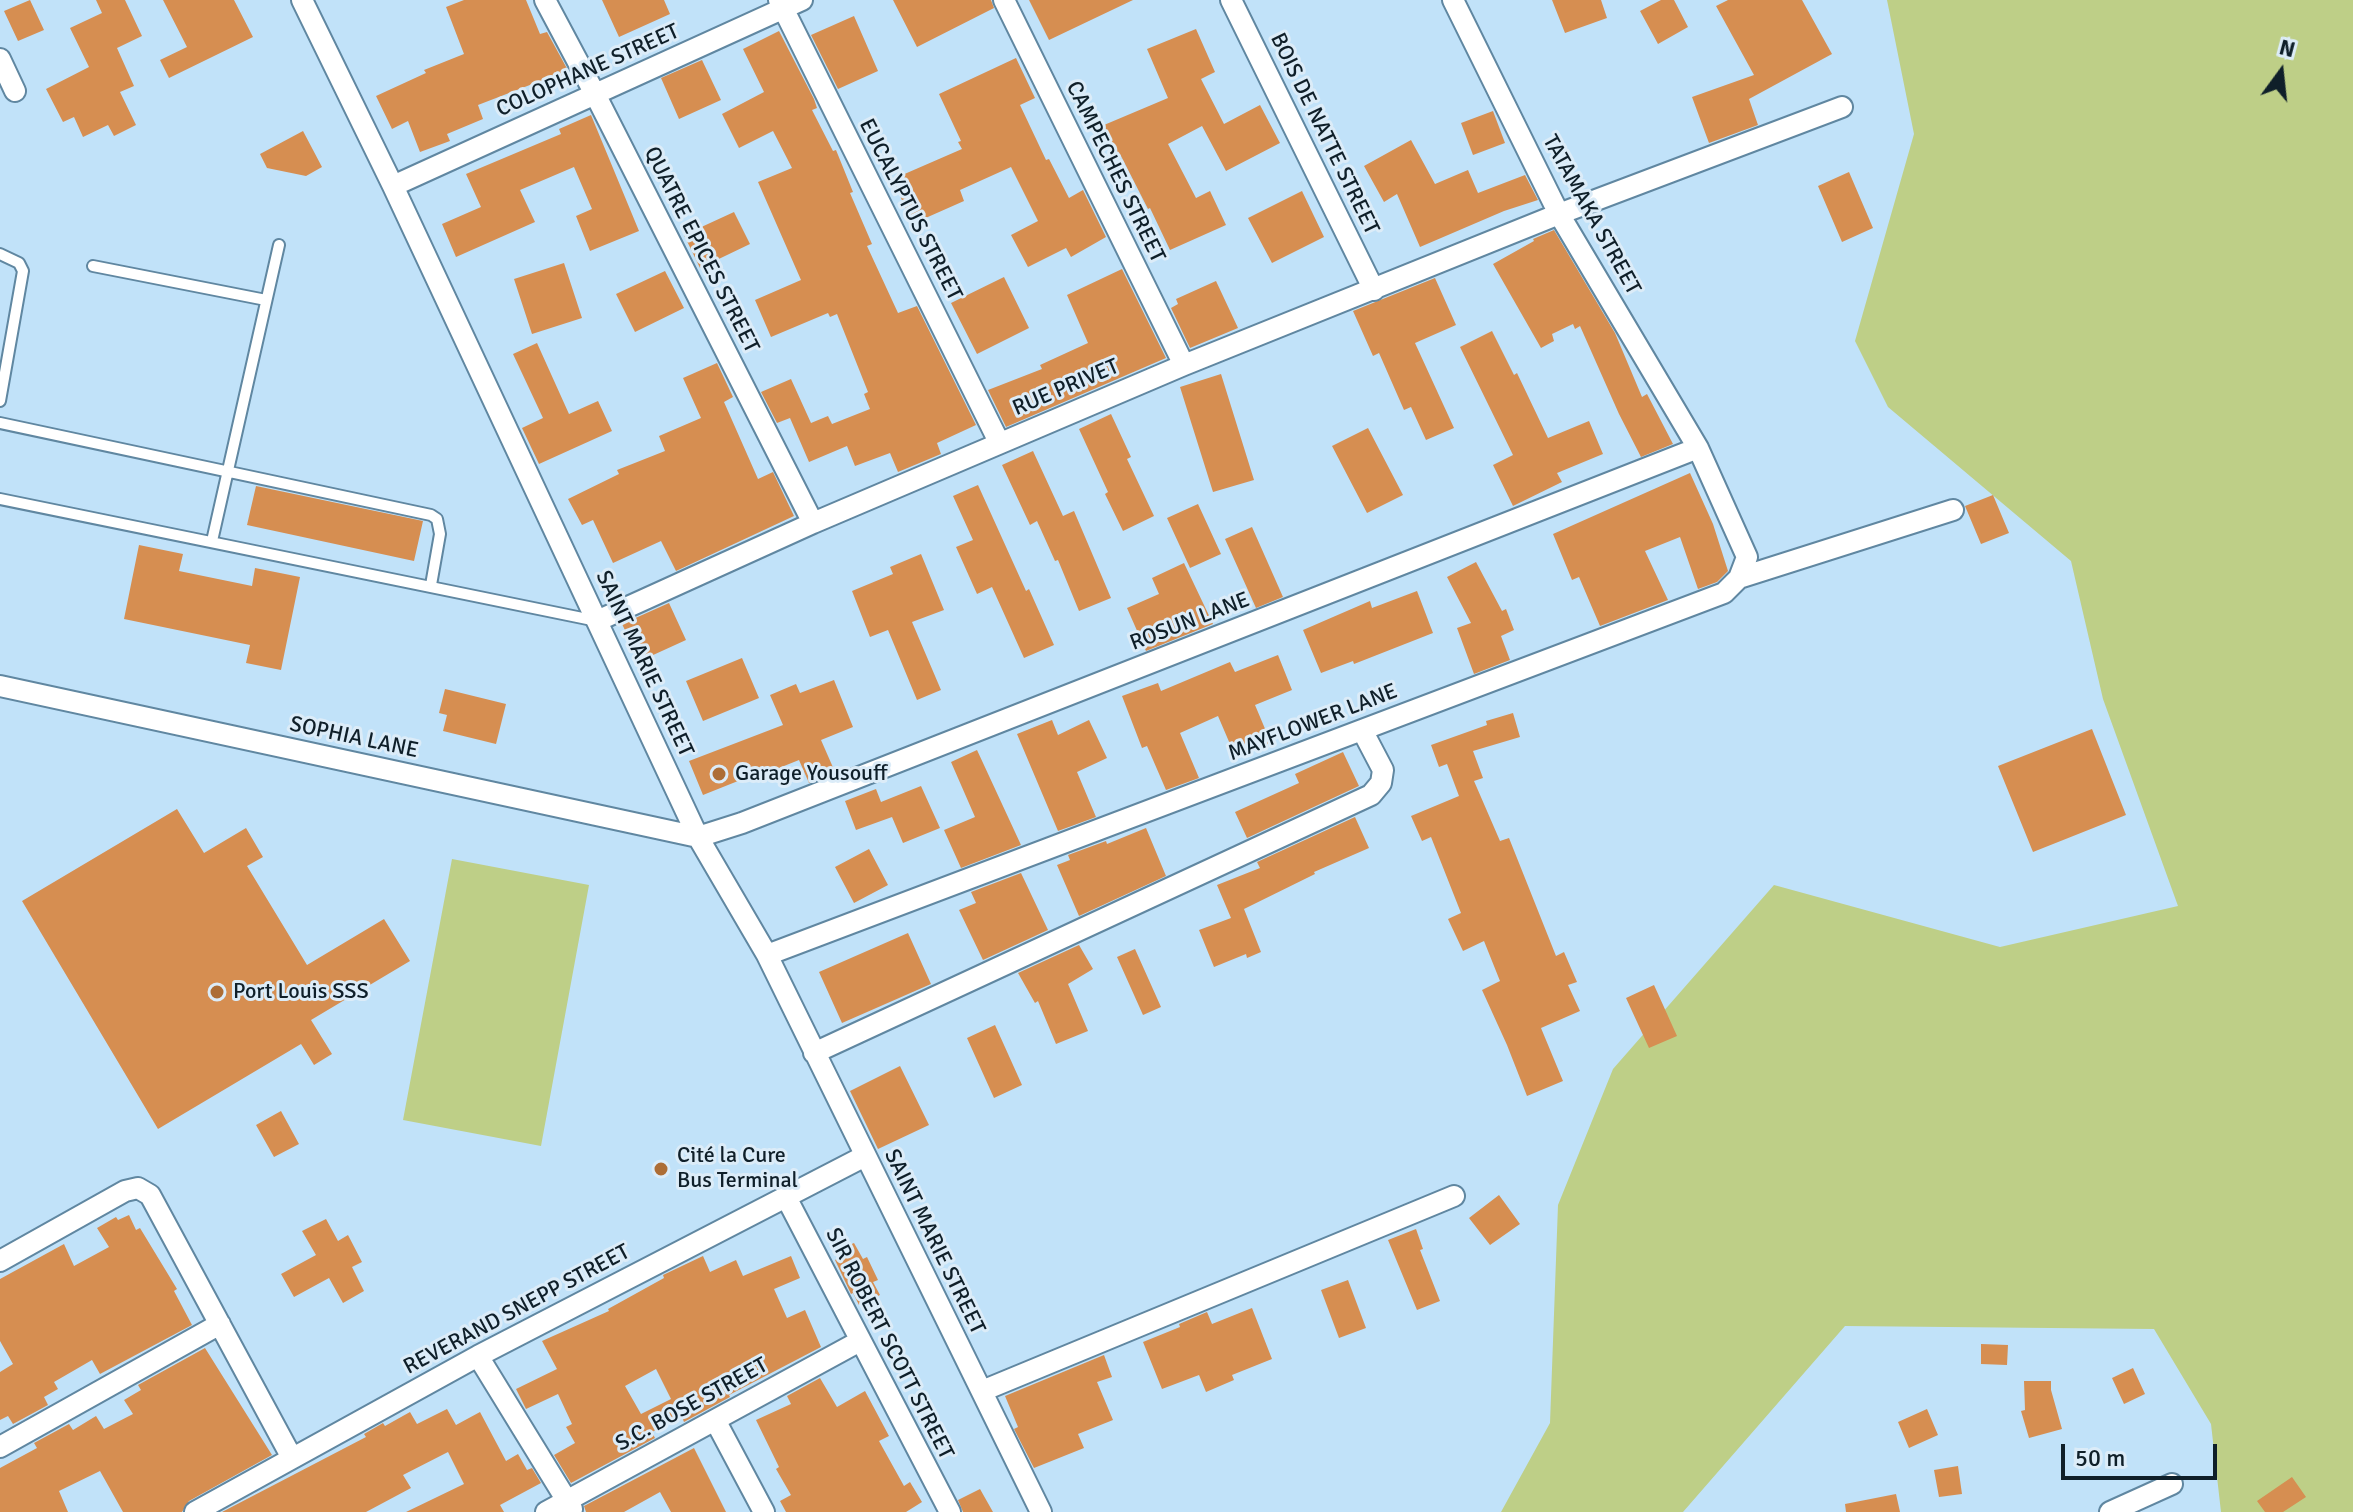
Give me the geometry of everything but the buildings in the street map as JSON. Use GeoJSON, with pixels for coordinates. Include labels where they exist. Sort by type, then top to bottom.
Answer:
{"type":"FeatureCollection","features":[{"type":"Feature","properties":{"kind":"street","name":"SAINT MARIE STREET"},"geometry":{"type":"LineString","coordinates":[[302,0],[393,186],[698,837],[767,955],[1041,1512]]}},
{"type":"Feature","properties":{"kind":"street","name":"QUATRE EPICES STREET"},"geometry":{"type":"LineString","coordinates":[[545,0],[813,523]]}},
{"type":"Feature","properties":{"kind":"street","name":"COLOPHANE STREET"},"geometry":{"type":"LineString","coordinates":[[393,186],[595,94],[781,4],[802,0]]}},
{"type":"Feature","properties":{"kind":"street","name":"CAMPECHES STREET"},"geometry":{"type":"LineString","coordinates":[[1004,0],[1184,365]]}},
{"type":"Feature","properties":{"kind":"street","name":"BOIS DE NATTE STREET"},"geometry":{"type":"LineString","coordinates":[[1231,0],[1374,290]]}},
{"type":"Feature","properties":{"kind":"street","name":"TATAMAKA STREET"},"geometry":{"type":"LineString","coordinates":[[1453,0],[1559,214],[1698,448]]}},
{"type":"Feature","properties":{"kind":"street","name":"EUCALYPTUS STREET"},"geometry":{"type":"LineString","coordinates":[[781,4],[999,442]]}},
{"type":"Feature","properties":{"kind":"street"},"geometry":{"type":"LineString","coordinates":[[0,59],[15,91]]}},
{"type":"Feature","properties":{"kind":"street","name":"RUE PRIVET"},"geometry":{"type":"LineString","coordinates":[[597,621],[813,523],[1184,365],[1559,214],[1842,107]]}},
{"type":"Feature","properties":{"kind":"street"},"geometry":{"type":"LineString","coordinates":[[1698,448],[1747,557],[1739,578]]}},
{"type":"Feature","properties":{"kind":"street","name":"ROSUN LANE"},"geometry":{"type":"LineString","coordinates":[[698,837],[772,811],[1698,448]]}},
{"type":"Feature","properties":{"kind":"street","name":"MAYFLOWER LANE"},"geometry":{"type":"LineString","coordinates":[[767,955],[1724,593],[1739,578],[1953,510]]}},
{"type":"Feature","properties":{"kind":"street","name":"SOPHIA LANE"},"geometry":{"type":"LineString","coordinates":[[0,686],[698,837]]}},
{"type":"Feature","properties":{"kind":"street"},"geometry":{"type":"LineString","coordinates":[[814,1053],[1371,795],[1381,783],[1383,770],[1362,730]]}},
{"type":"Feature","properties":{"kind":"street","name":"REVERAND SNEPP STREET"},"geometry":{"type":"LineString","coordinates":[[205,1510],[292,1458],[478,1356],[865,1156]]}},
{"type":"Feature","properties":{"kind":"street"},"geometry":{"type":"LineString","coordinates":[[0,1261],[125,1191],[138,1188],[150,1195],[292,1458]]}},
{"type":"Feature","properties":{"kind":"street"},"geometry":{"type":"LineString","coordinates":[[982,1391],[1454,1196]]}},
{"type":"Feature","properties":{"kind":"street","name":"SIR ROBERT SCOTT STREET"},"geometry":{"type":"LineString","coordinates":[[786,1197],[950,1512]]}},
{"type":"Feature","properties":{"kind":"street"},"geometry":{"type":"LineString","coordinates":[[0,1447],[220,1324]]}},
{"type":"Feature","properties":{"kind":"street","name":"S.C. BOSE STREET"},"geometry":{"type":"LineString","coordinates":[[546,1512],[570,1506],[715,1420],[860,1341]]}},
{"type":"Feature","properties":{"kind":"street"},"geometry":{"type":"LineString","coordinates":[[478,1356],[570,1506]]}},
{"type":"Feature","properties":{"kind":"street"},"geometry":{"type":"LineString","coordinates":[[715,1420],[764,1512]]}},
{"type":"Feature","properties":{"kind":"street"},"geometry":{"type":"LineString","coordinates":[[2110,1512],[2172,1484]]}},
{"type":"Feature","properties":{"kind":"lane"},"geometry":{"type":"LineString","coordinates":[[212,541],[279,245]]}},
{"type":"Feature","properties":{"kind":"lane"},"geometry":{"type":"LineString","coordinates":[[0,254],[19,263],[23,271],[0,401]]}},
{"type":"Feature","properties":{"kind":"lane"},"geometry":{"type":"LineString","coordinates":[[93,266],[266,300]]}},
{"type":"Feature","properties":{"kind":"lane"},"geometry":{"type":"LineString","coordinates":[[0,423],[431,515],[440,526],[431,585]]}},
{"type":"Feature","properties":{"kind":"lane"},"geometry":{"type":"LineString","coordinates":[[0,499],[597,621]]}},
{"type":"Feature","properties":{"kind":"green space"},"geometry":{"type":"Polygon","coordinates":[[[1887,0],[2353,0],[2353,1512],[2221,1512],[2211,1424],[2154,1329],[1845,1326],[1683,1512],[1501,1512],[1550,1423],[1558,1205],[1613,1069],[1774,885],[2000,947],[2178,906],[2103,699],[2071,561],[1888,407],[1855,341],[1914,134],[1887,0]]]}},
{"type":"Feature","properties":{"kind":"green space"},"geometry":{"type":"Polygon","coordinates":[[[452,859],[589,885],[541,1146],[403,1120],[452,859]]]}},
{"type":"Feature","properties":{"kind":"place","name":"Garage Yousouff"},"geometry":{"type":"Point","coordinates":[719,774]}},
{"type":"Feature","properties":{"kind":"place","name":"Port Louis SSS"},"geometry":{"type":"Point","coordinates":[217,992]}},
{"type":"Feature","properties":{"kind":"place","name":"Cité la Cure Bus Terminal"},"geometry":{"type":"Point","coordinates":[661,1169]}}]}
